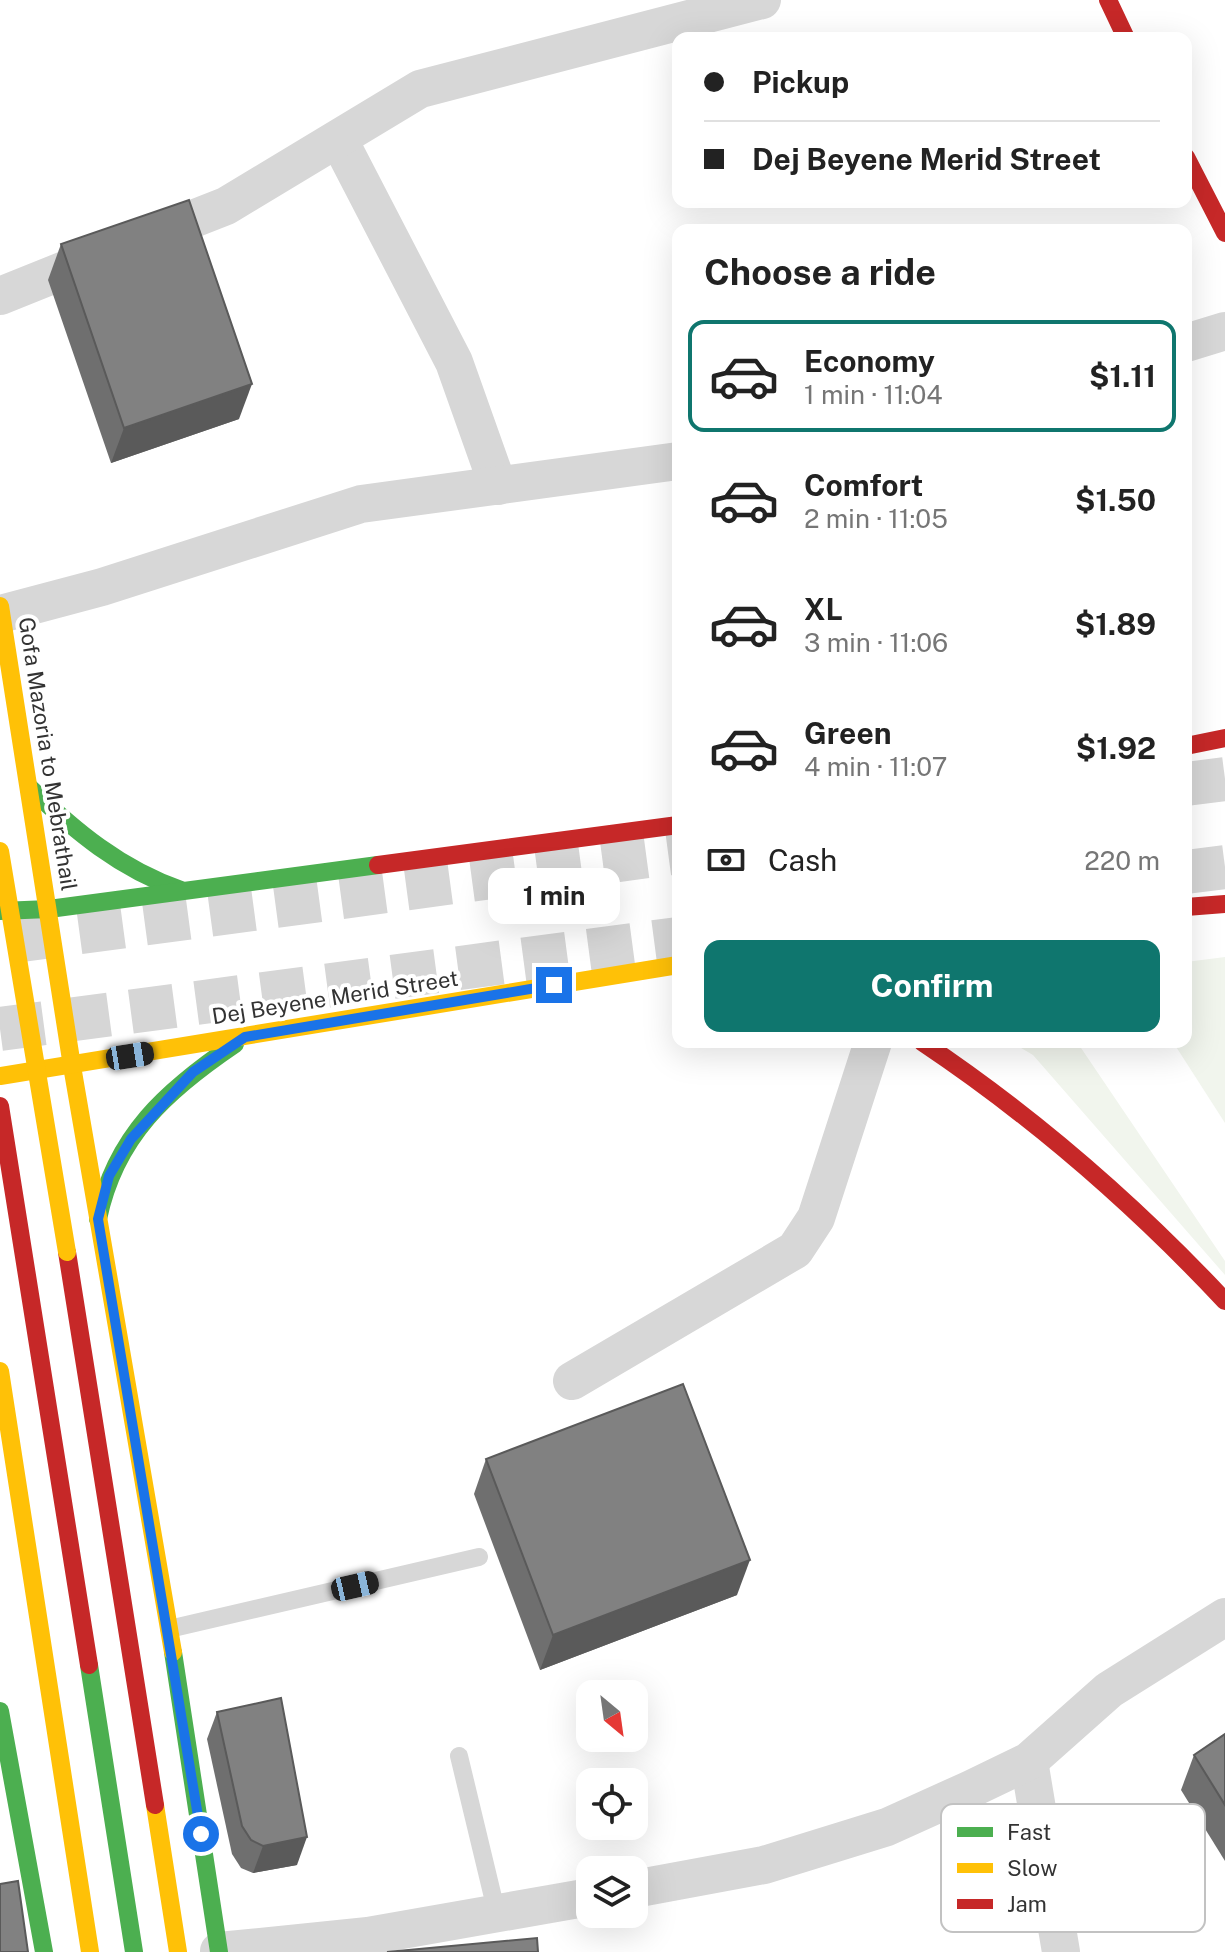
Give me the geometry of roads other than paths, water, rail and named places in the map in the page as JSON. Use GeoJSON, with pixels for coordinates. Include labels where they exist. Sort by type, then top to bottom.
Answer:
{"type":"FeatureCollection","features":[{"type":"Feature","properties":{"kind":"main road"},"geometry":{"type":"LineString","coordinates":[[1108,0],[1123,32]]}},
{"type":"Feature","properties":{"kind":"main road"},"geometry":{"type":"LineString","coordinates":[[1192,169],[1225,233]]}},
{"type":"Feature","properties":{"kind":"main road","name":"Gofa Mazoria to Mebrathail"},"geometry":{"type":"LineString","coordinates":[[0,606],[72,1066],[169,1629],[219,1952]]}},
{"type":"Feature","properties":{"kind":"main road"},"geometry":{"type":"LineString","coordinates":[[1192,745],[1225,738]]}},
{"type":"Feature","properties":{"kind":"main road"},"geometry":{"type":"LineString","coordinates":[[29,787],[69,827],[122,865],[147,880],[183,891]]}},
{"type":"Feature","properties":{"kind":"main road"},"geometry":{"type":"LineString","coordinates":[[0,911],[49,909],[672,826]]}},
{"type":"Feature","properties":{"kind":"main road"},"geometry":{"type":"LineString","coordinates":[[0,851],[178,1952]]}},
{"type":"Feature","properties":{"kind":"main road"},"geometry":{"type":"LineString","coordinates":[[1192,907],[1225,904]]}},
{"type":"Feature","properties":{"kind":"main road","name":"Dej Beyene Merid Street"},"geometry":{"type":"LineString","coordinates":[[0,1076],[672,966]]}},
{"type":"Feature","properties":{"kind":"main road"},"geometry":{"type":"LineString","coordinates":[[98,1219],[109,1176],[131,1139],[193,1072],[245,1037]]}},
{"type":"Feature","properties":{"kind":"main road"},"geometry":{"type":"LineString","coordinates":[[931,1048],[979,1079],[1124,1196],[1225,1301]]}},
{"type":"Feature","properties":{"kind":"main road"},"geometry":{"type":"LineString","coordinates":[[0,1106],[134,1952]]}},
{"type":"Feature","properties":{"kind":"main road"},"geometry":{"type":"LineString","coordinates":[[0,1371],[90,1952]]}},
{"type":"Feature","properties":{"kind":"main road"},"geometry":{"type":"LineString","coordinates":[[0,1711],[44,1952]]}},
{"type":"Feature","properties":{"kind":"street"},"geometry":{"type":"LineString","coordinates":[[0,296],[226,206],[420,89],[762,0]]}},
{"type":"Feature","properties":{"kind":"street"},"geometry":{"type":"LineString","coordinates":[[339,140],[454,362],[498,486]]}},
{"type":"Feature","properties":{"kind":"street"},"geometry":{"type":"LineString","coordinates":[[1192,341],[1225,331]]}},
{"type":"Feature","properties":{"kind":"street"},"geometry":{"type":"LineString","coordinates":[[1,614],[102,587],[361,504],[672,462]]}},
{"type":"Feature","properties":{"kind":"street"},"geometry":{"type":"LineString","coordinates":[[572,1381],[795,1250],[816,1218],[871,1048]]}},
{"type":"Feature","properties":{"kind":"street"},"geometry":{"type":"LineString","coordinates":[[648,1886],[764,1865],[887,1827],[1029,1761],[1109,1690],[1225,1617]]}},
{"type":"Feature","properties":{"kind":"street"},"geometry":{"type":"LineString","coordinates":[[1029,1761],[1036,1804]]}},
{"type":"Feature","properties":{"kind":"street"},"geometry":{"type":"LineString","coordinates":[[219,1952],[369,1944],[497,1914],[576,1900]]}},
{"type":"Feature","properties":{"kind":"street"},"geometry":{"type":"LineString","coordinates":[[1058,1932],[1061,1952]]}},
{"type":"Feature","properties":{"kind":"lane"},"geometry":{"type":"LineString","coordinates":[[169,1629],[479,1557]]}},
{"type":"Feature","properties":{"kind":"lane"},"geometry":{"type":"LineString","coordinates":[[459,1756],[497,1914]]}},
{"type":"Feature","properties":{"kind":"tunnel"},"geometry":{"type":"LineString","coordinates":[[1192,783],[1225,779]]}},
{"type":"Feature","properties":{"kind":"tunnel"},"geometry":{"type":"LineString","coordinates":[[14,941],[672,853]]}},
{"type":"Feature","properties":{"kind":"tunnel"},"geometry":{"type":"LineString","coordinates":[[1192,871],[1225,867]]}},
{"type":"Feature","properties":{"kind":"tunnel"},"geometry":{"type":"LineString","coordinates":[[0,1029],[672,940]]}}]}
